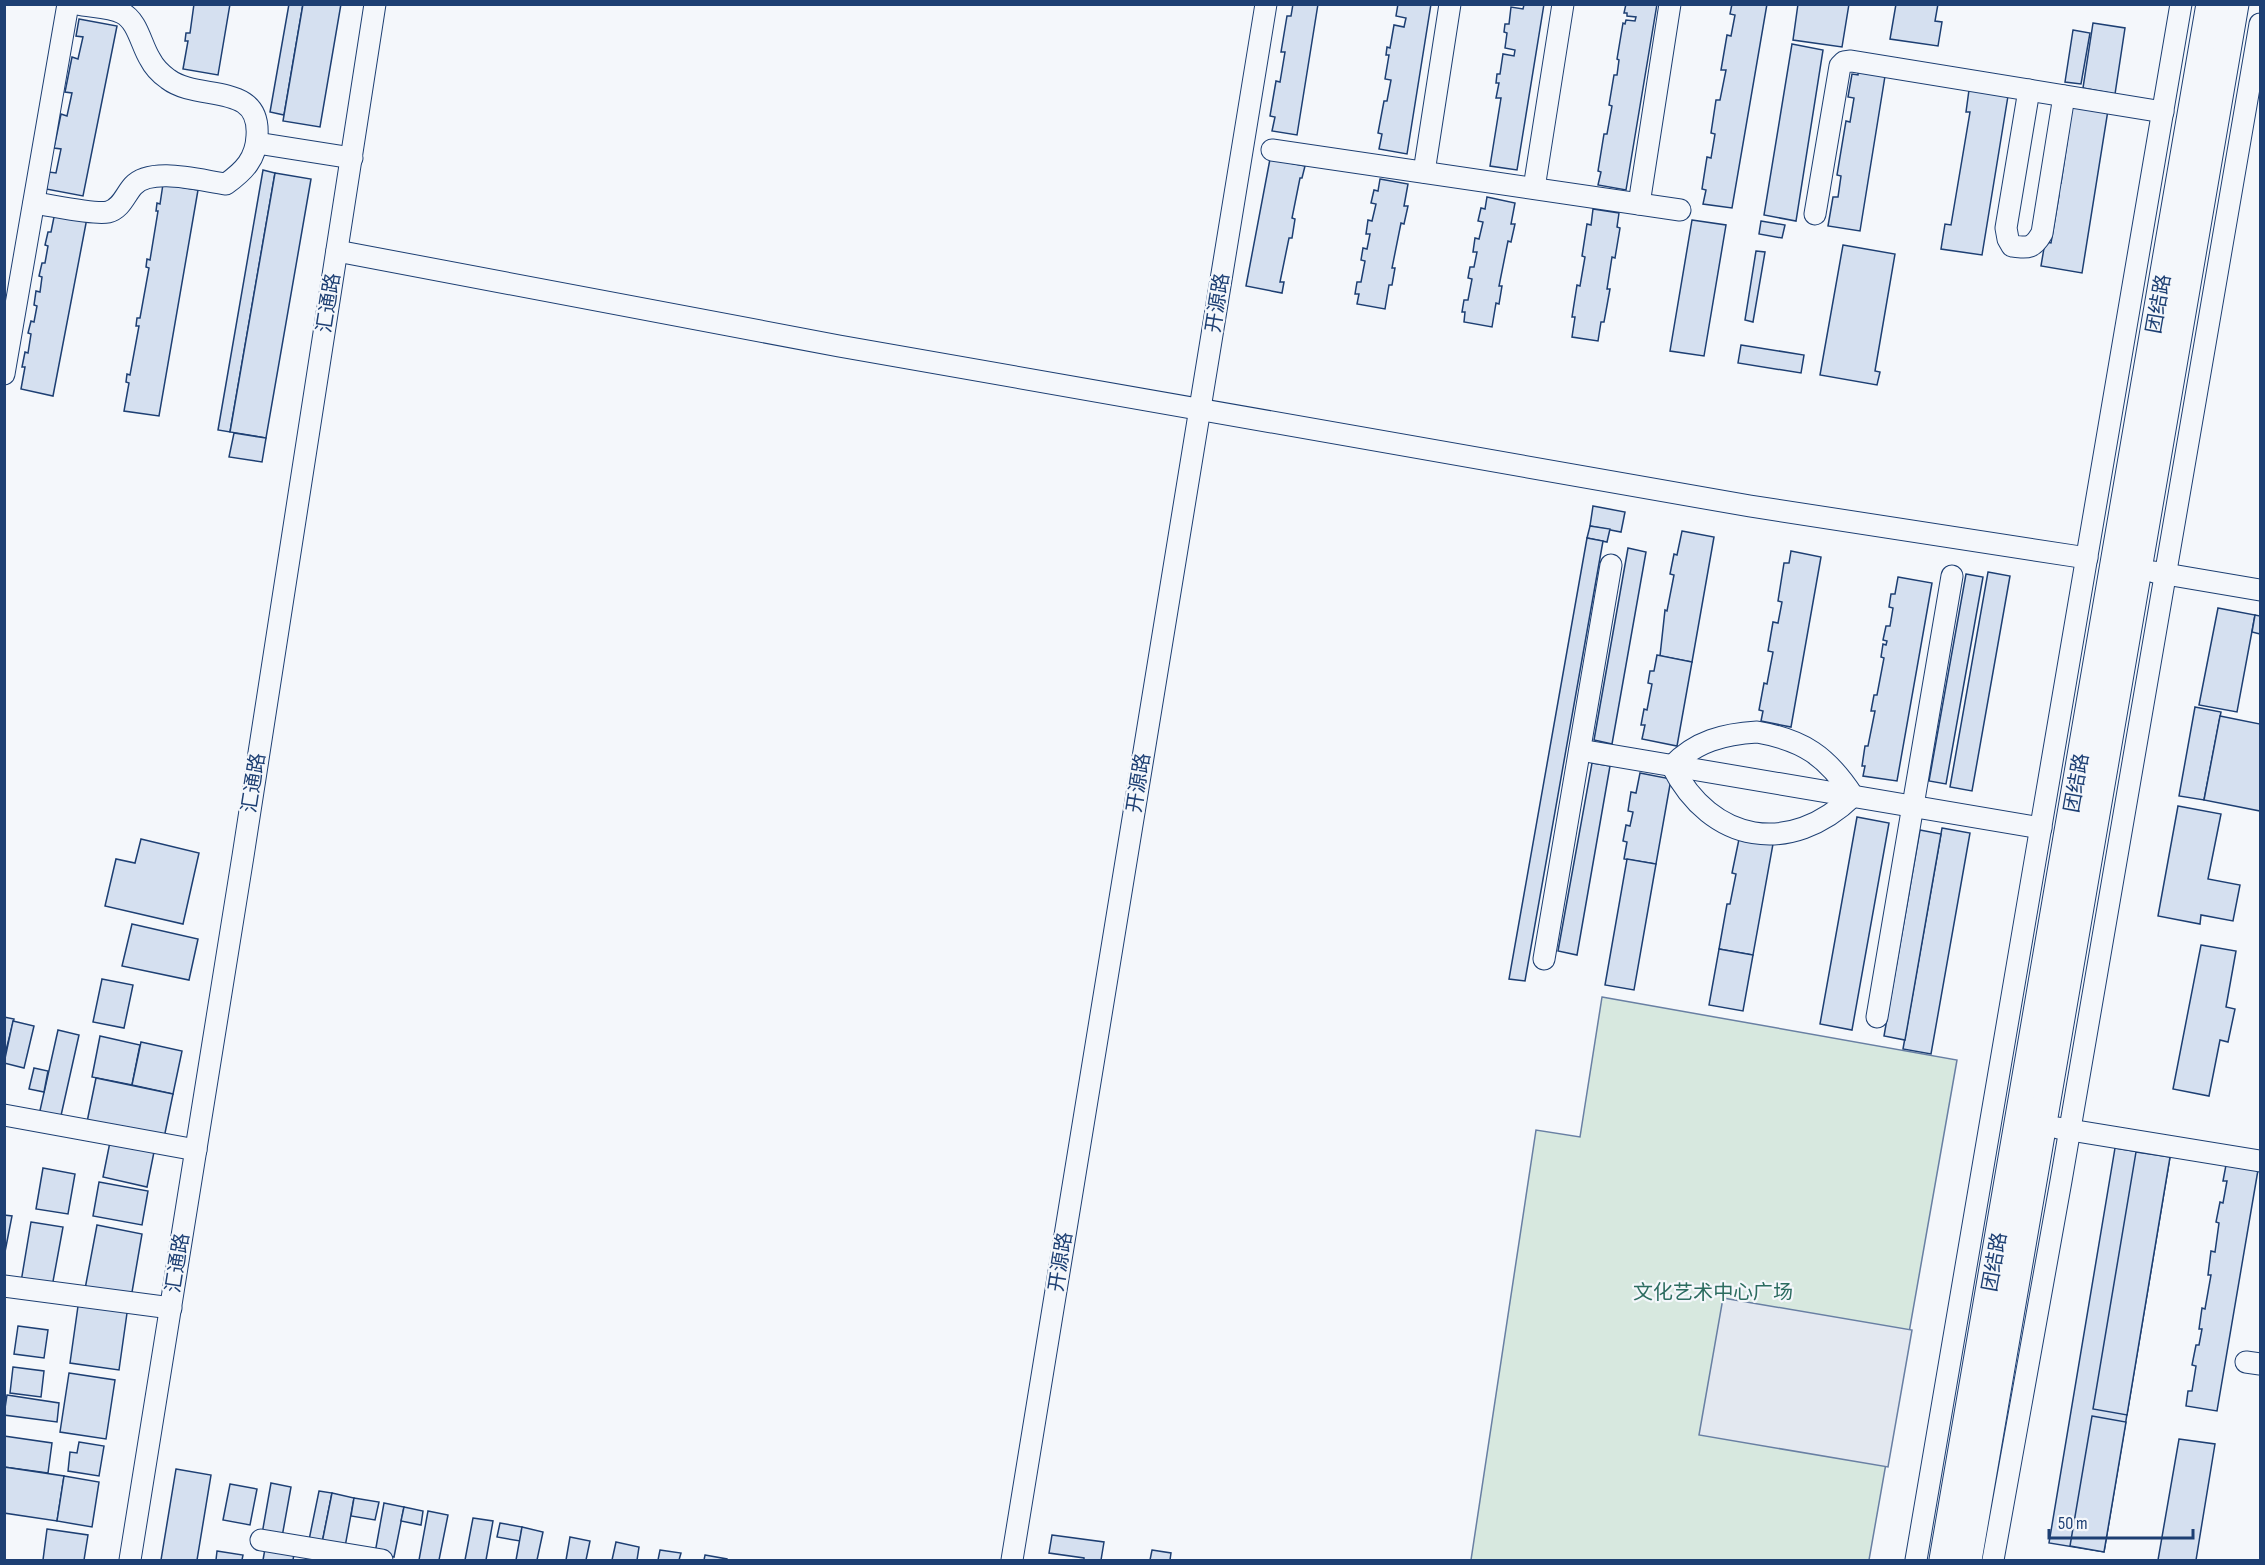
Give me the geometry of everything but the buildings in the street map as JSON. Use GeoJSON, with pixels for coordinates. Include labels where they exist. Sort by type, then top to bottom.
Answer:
{"type":"FeatureCollection","features":[{"type":"Feature","properties":{"kind":"main road","name":"团结路"},"geometry":{"type":"LineString","coordinates":[[1943,1560],[2210,4]]}},
{"type":"Feature","properties":{"kind":"main road","name":"团结路"},"geometry":{"type":"LineString","coordinates":[[1968,1560],[2235,4]]}},
{"type":"Feature","properties":{"kind":"street"},"geometry":{"type":"LineString","coordinates":[[4,374],[68,4]]}},
{"type":"Feature","properties":{"kind":"street"},"geometry":{"type":"LineString","coordinates":[[34,203],[108,212],[120,204],[140,180],[157,175],[226,184],[242,173],[252,159],[257,143],[258,123],[253,111],[243,101],[172,83],[150,61],[132,19],[120,12],[77,4]]}},
{"type":"Feature","properties":{"kind":"street","name":"汇通路"},"geometry":{"type":"LineString","coordinates":[[130,1560],[375,4]]}},
{"type":"Feature","properties":{"kind":"street","name":"开源路"},"geometry":{"type":"LineString","coordinates":[[1012,1560],[1266,4]]}},
{"type":"Feature","properties":{"kind":"street"},"geometry":{"type":"LineString","coordinates":[[1424,172],[1450,4]]}},
{"type":"Feature","properties":{"kind":"street"},"geometry":{"type":"LineString","coordinates":[[1534,188],[1563,4]]}},
{"type":"Feature","properties":{"kind":"street"},"geometry":{"type":"LineString","coordinates":[[1639,204],[1670,4]]}},
{"type":"Feature","properties":{"kind":"street"},"geometry":{"type":"LineString","coordinates":[[1916,1560],[2181,4]]}},
{"type":"Feature","properties":{"kind":"street"},"geometry":{"type":"LineString","coordinates":[[1993,1560],[2070,1130],[2260,24]]}},
{"type":"Feature","properties":{"kind":"street"},"geometry":{"type":"LineString","coordinates":[[1815,214],[1840,66],[1844,62],[1851,61],[2163,112]]}},
{"type":"Feature","properties":{"kind":"street"},"geometry":{"type":"LineString","coordinates":[[2029,90],[2006,228],[2012,246],[2029,248],[2035,245],[2042,233],[2064,96]]}},
{"type":"Feature","properties":{"kind":"street"},"geometry":{"type":"LineString","coordinates":[[257,143],[352,158]]}},
{"type":"Feature","properties":{"kind":"street"},"geometry":{"type":"LineString","coordinates":[[1272,150],[1680,210]]}},
{"type":"Feature","properties":{"kind":"street"},"geometry":{"type":"LineString","coordinates":[[337,251],[839,346],[1739,504],[2087,558]]}},
{"type":"Feature","properties":{"kind":"street"},"geometry":{"type":"LineString","coordinates":[[1544,959],[1611,565]]}},
{"type":"Feature","properties":{"kind":"street"},"geometry":{"type":"LineString","coordinates":[[2138,569],[2260,590]]}},
{"type":"Feature","properties":{"kind":"street"},"geometry":{"type":"LineString","coordinates":[[1877,1017],[1952,576]]}},
{"type":"Feature","properties":{"kind":"street"},"geometry":{"type":"LineString","coordinates":[[1672,765],[1705,742],[1730,733],[1766,733],[1783,736],[1808,747],[1829,764],[1852,796]]}},
{"type":"Feature","properties":{"kind":"street"},"geometry":{"type":"LineString","coordinates":[[1580,750],[2041,828]]}},
{"type":"Feature","properties":{"kind":"street"},"geometry":{"type":"LineString","coordinates":[[1672,765],[1681,783],[1701,806],[1725,823],[1763,834],[1803,829],[1838,810],[1852,796]]}},
{"type":"Feature","properties":{"kind":"street"},"geometry":{"type":"LineString","coordinates":[[4,1115],[196,1150]]}},
{"type":"Feature","properties":{"kind":"street"},"geometry":{"type":"LineString","coordinates":[[2043,1125],[2260,1161]]}},
{"type":"Feature","properties":{"kind":"street"},"geometry":{"type":"LineString","coordinates":[[4,1286],[171,1308]]}},
{"type":"Feature","properties":{"kind":"street"},"geometry":{"type":"LineString","coordinates":[[261,1540],[382,1560]]}},
{"type":"Feature","properties":{"kind":"green space","name":"文化艺术中心广场"},"geometry":{"type":"Polygon","coordinates":[[[1602,997],[1957,1060],[1869,1560],[1471,1560],[1536,1130],[1580,1137],[1602,997]]]}},
{"type":"Feature","properties":{"kind":"shaded area"},"geometry":{"type":"Polygon","coordinates":[[[1723,1298],[1912,1330],[1888,1467],[1699,1435],[1723,1298]]]}}]}
